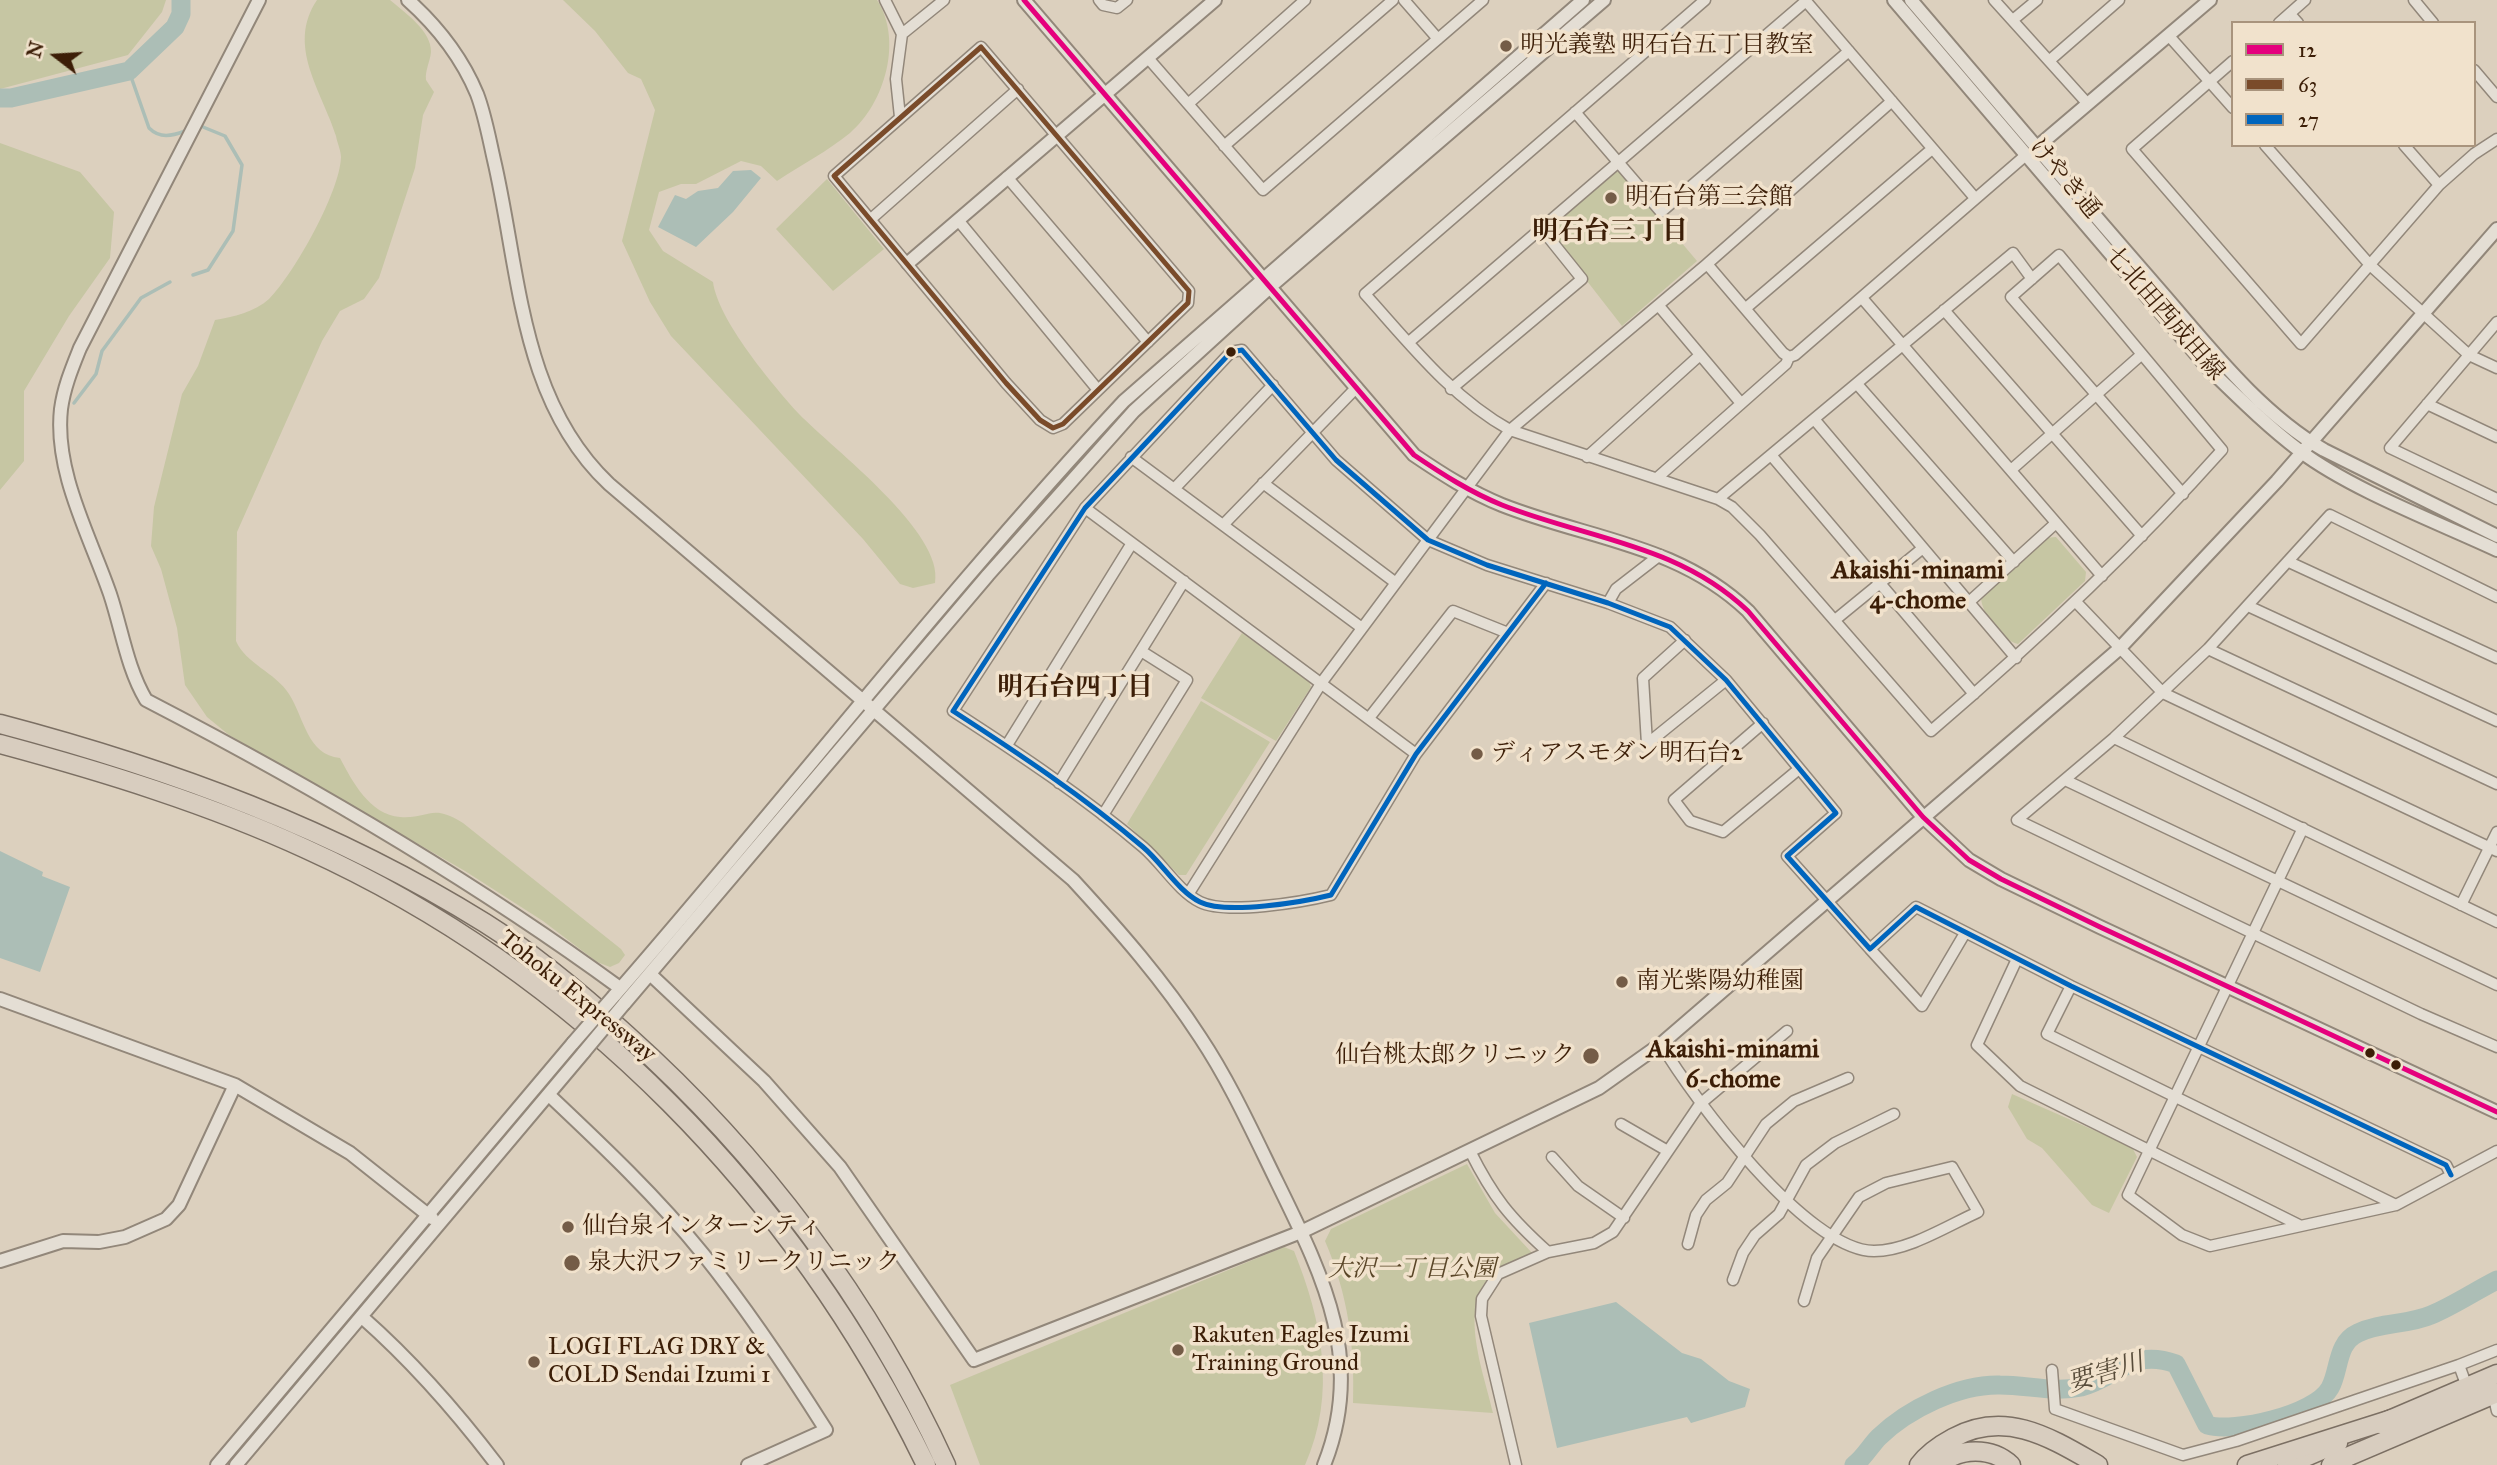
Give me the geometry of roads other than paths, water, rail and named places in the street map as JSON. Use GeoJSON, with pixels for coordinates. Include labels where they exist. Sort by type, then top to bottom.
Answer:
{"type":"FeatureCollection","features":[{"type":"Feature","properties":{"kind":"highway","name":"Tohoku Expressway"},"geometry":{"type":"LineString","coordinates":[[0,724],[176,776],[312,830],[486,925],[585,997],[684,1086],[774,1188],[871,1326],[909,1389],[946,1465]]}},
{"type":"Feature","properties":{"kind":"highway","name":"Tohoku Expressway"},"geometry":{"type":"LineString","coordinates":[[0,744],[169,795],[307,849],[363,877],[474,942],[571,1013],[670,1102],[788,1237],[877,1371],[926,1465]]}},
{"type":"Feature","properties":{"kind":"highway"},"geometry":{"type":"LineString","coordinates":[[2287,1465],[2497,1374]]}},
{"type":"Feature","properties":{"kind":"highway"},"geometry":{"type":"LineString","coordinates":[[2335,1462],[2496,1399]]}},
{"type":"Feature","properties":{"kind":"highway"},"geometry":{"type":"LineString","coordinates":[[2247,1465],[2392,1419]]}},
{"type":"Feature","properties":{"kind":"highway"},"geometry":{"type":"LineString","coordinates":[[1919,1465],[1933,1450],[1965,1431],[2006,1424],[2028,1429],[2098,1465]]}},
{"type":"Feature","properties":{"kind":"highway"},"geometry":{"type":"LineString","coordinates":[[1940,1465],[1955,1456],[1981,1451],[1994,1454],[2011,1465]]}},
{"type":"Feature","properties":{"kind":"street"},"geometry":{"type":"LineString","coordinates":[[259,0],[80,348],[63,397],[60,427],[63,463],[111,597],[135,682],[146,700],[307,787],[530,923],[620,996]]}},
{"type":"Feature","properties":{"kind":"street"},"geometry":{"type":"LineString","coordinates":[[885,0],[902,34],[896,79],[900,117]]}},
{"type":"Feature","properties":{"kind":"street"},"geometry":{"type":"LineString","coordinates":[[902,34],[944,0]]}},
{"type":"Feature","properties":{"kind":"street"},"geometry":{"type":"LineString","coordinates":[[1024,0],[1414,455],[1466,489],[1503,505],[1660,555],[1718,584],[1748,611],[1923,817],[1969,860],[2001,879],[2497,1112]]}},
{"type":"Feature","properties":{"kind":"street"},"geometry":{"type":"LineString","coordinates":[[1099,0],[1102,5],[1117,8],[1126,0]]}},
{"type":"Feature","properties":{"kind":"street"},"geometry":{"type":"LineString","coordinates":[[1188,104],[1306,0]]}},
{"type":"Feature","properties":{"kind":"street"},"geometry":{"type":"LineString","coordinates":[[1224,146],[1393,0]]}},
{"type":"Feature","properties":{"kind":"street"},"geometry":{"type":"LineString","coordinates":[[1404,0],[1438,39]]}},
{"type":"Feature","properties":{"kind":"street"},"geometry":{"type":"LineString","coordinates":[[236,1465],[550,1096],[584,1052],[620,996],[650,974],[1082,467],[1134,411],[1266,282],[1583,0]]}},
{"type":"Feature","properties":{"kind":"street"},"geometry":{"type":"LineString","coordinates":[[217,1465],[573,1043],[620,996],[864,699],[1072,457],[1124,401],[1604,0]]}},
{"type":"Feature","properties":{"kind":"street"},"geometry":{"type":"LineString","coordinates":[[1705,0],[1365,293],[1451,389],[1480,413],[1510,430],[1657,478],[1732,506],[1760,534],[1931,731],[2076,602],[2183,494],[2222,450],[2059,255],[2011,297],[2183,494]]}},
{"type":"Feature","properties":{"kind":"street"},"geometry":{"type":"LineString","coordinates":[[1409,342],[1806,0],[1975,198]]}},
{"type":"Feature","properties":{"kind":"street","name":"七北田西成田線"},"geometry":{"type":"LineString","coordinates":[[1894,0],[2208,369],[2249,409],[2367,489],[2497,550]]}},
{"type":"Feature","properties":{"kind":"street","name":"けやき通"},"geometry":{"type":"LineString","coordinates":[[1911,0],[2227,366],[2306,447],[2497,536]]}},
{"type":"Feature","properties":{"kind":"street"},"geometry":{"type":"LineString","coordinates":[[1994,0],[2014,19],[2087,103]]}},
{"type":"Feature","properties":{"kind":"street"},"geometry":{"type":"LineString","coordinates":[[2014,19],[2037,0]]}},
{"type":"Feature","properties":{"kind":"street"},"geometry":{"type":"LineString","coordinates":[[2050,60],[2119,0]]}},
{"type":"Feature","properties":{"kind":"street"},"geometry":{"type":"LineString","coordinates":[[2037,147],[2210,0]]}},
{"type":"Feature","properties":{"kind":"street"},"geometry":{"type":"LineString","coordinates":[[2281,21],[2305,0]]}},
{"type":"Feature","properties":{"kind":"street"},"geometry":{"type":"LineString","coordinates":[[2414,0],[2431,21]]}},
{"type":"Feature","properties":{"kind":"street"},"geometry":{"type":"LineString","coordinates":[[1148,58],[1263,190],[1482,1]]}},
{"type":"Feature","properties":{"kind":"street"},"geometry":{"type":"LineString","coordinates":[[908,263],[1148,58],[1208,2]]}},
{"type":"Feature","properties":{"kind":"street"},"geometry":{"type":"LineString","coordinates":[[412,4],[447,41],[477,94],[500,183],[534,358],[549,402],[582,456],[609,484],[1073,880],[1138,952],[1208,1050],[1240,1108],[1301,1232],[1329,1299],[1340,1350],[1338,1413],[1324,1465]]}},
{"type":"Feature","properties":{"kind":"street"},"geometry":{"type":"LineString","coordinates":[[2290,13],[2296,21]]}},
{"type":"Feature","properties":{"kind":"street"},"geometry":{"type":"LineString","coordinates":[[2169,36],[2231,106]]}},
{"type":"Feature","properties":{"kind":"street"},"geometry":{"type":"LineString","coordinates":[[981,47],[1189,291],[1188,303],[1063,424],[1053,428],[1040,420],[834,176],[900,117],[981,47]]}},
{"type":"Feature","properties":{"kind":"street"},"geometry":{"type":"LineString","coordinates":[[1575,112],[1661,212],[1849,51]]}},
{"type":"Feature","properties":{"kind":"street"},"geometry":{"type":"LineString","coordinates":[[2231,63],[2132,149],[2301,344],[2439,185],[2474,154],[2497,139]]}},
{"type":"Feature","properties":{"kind":"street"},"geometry":{"type":"LineString","coordinates":[[2476,72],[2497,97]]}},
{"type":"Feature","properties":{"kind":"street"},"geometry":{"type":"LineString","coordinates":[[871,219],[1018,89]]}},
{"type":"Feature","properties":{"kind":"street"},"geometry":{"type":"LineString","coordinates":[[1189,893],[1322,682],[1510,430],[1659,306],[1892,101]]}},
{"type":"Feature","properties":{"kind":"street"},"geometry":{"type":"LineString","coordinates":[[2267,147],[2370,265],[2469,355],[2497,368]]}},
{"type":"Feature","properties":{"kind":"street"},"geometry":{"type":"LineString","coordinates":[[2406,147],[2439,185]]}},
{"type":"Feature","properties":{"kind":"street"},"geometry":{"type":"LineString","coordinates":[[1746,308],[1932,149]]}},
{"type":"Feature","properties":{"kind":"street"},"geometry":{"type":"LineString","coordinates":[[1657,478],[1786,363],[1789,357],[1862,298],[2026,155]]}},
{"type":"Feature","properties":{"kind":"street"},"geometry":{"type":"LineString","coordinates":[[1007,177],[1149,342]]}},
{"type":"Feature","properties":{"kind":"street"},"geometry":{"type":"LineString","coordinates":[[958,220],[1098,390]]}},
{"type":"Feature","properties":{"kind":"street"},"geometry":{"type":"LineString","coordinates":[[1451,389],[1582,279],[1541,228]]}},
{"type":"Feature","properties":{"kind":"street"},"geometry":{"type":"LineString","coordinates":[[650,974],[764,1082],[840,1167],[974,1360],[1301,1232],[1599,1088],[1661,1044],[2119,649],[2306,447],[2497,229]]}},
{"type":"Feature","properties":{"kind":"street"},"geometry":{"type":"LineString","coordinates":[[1718,499],[2013,253],[2032,279]]}},
{"type":"Feature","properties":{"kind":"street"},"geometry":{"type":"LineString","coordinates":[[1707,264],[1789,357]]}},
{"type":"Feature","properties":{"kind":"street"},"geometry":{"type":"LineString","coordinates":[[1862,298],[2102,576]]}},
{"type":"Feature","properties":{"kind":"street"},"geometry":{"type":"LineString","coordinates":[[1659,306],[1740,402]]}},
{"type":"Feature","properties":{"kind":"street"},"geometry":{"type":"LineString","coordinates":[[1944,310],[2142,536]]}},
{"type":"Feature","properties":{"kind":"street"},"geometry":{"type":"LineString","coordinates":[[2497,322],[2390,448],[2497,499]]}},
{"type":"Feature","properties":{"kind":"street"},"geometry":{"type":"LineString","coordinates":[[1546,583],[1416,754],[1331,895],[1314,899],[1221,908],[1200,902],[1145,849],[1103,815],[1007,745],[953,711],[1085,508],[1231,352],[1242,350],[1336,460],[1428,540],[1453,553],[1546,583],[1608,603],[1658,621],[1685,640],[1726,680],[1836,813],[1787,856],[1922,1006],[1965,933]]}},
{"type":"Feature","properties":{"kind":"street"},"geometry":{"type":"LineString","coordinates":[[1587,457],[1700,355]]}},
{"type":"Feature","properties":{"kind":"street"},"geometry":{"type":"LineString","coordinates":[[2011,470],[2141,355]]}},
{"type":"Feature","properties":{"kind":"street"},"geometry":{"type":"LineString","coordinates":[[1857,384],[2014,562]]}},
{"type":"Feature","properties":{"kind":"street"},"geometry":{"type":"LineString","coordinates":[[1174,489],[1273,386]]}},
{"type":"Feature","properties":{"kind":"street"},"geometry":{"type":"LineString","coordinates":[[1223,525],[1357,387]]}},
{"type":"Feature","properties":{"kind":"street"},"geometry":{"type":"LineString","coordinates":[[2427,404],[2497,437]]}},
{"type":"Feature","properties":{"kind":"street"},"geometry":{"type":"LineString","coordinates":[[1814,419],[2016,658]]}},
{"type":"Feature","properties":{"kind":"street"},"geometry":{"type":"LineString","coordinates":[[1771,455],[1974,694]]}},
{"type":"Feature","properties":{"kind":"street"},"geometry":{"type":"LineString","coordinates":[[1131,457],[1362,628]]}},
{"type":"Feature","properties":{"kind":"street"},"geometry":{"type":"LineString","coordinates":[[1263,483],[1396,583]]}},
{"type":"Feature","properties":{"kind":"street"},"geometry":{"type":"LineString","coordinates":[[1085,508],[1416,754]]}},
{"type":"Feature","properties":{"kind":"street"},"geometry":{"type":"LineString","coordinates":[[2497,597],[2330,515],[2208,649],[2163,693],[2017,820],[2497,1047]]}},
{"type":"Feature","properties":{"kind":"street"},"geometry":{"type":"LineString","coordinates":[[1969,602],[2056,523]]}},
{"type":"Feature","properties":{"kind":"street"},"geometry":{"type":"LineString","coordinates":[[1007,745],[1132,543]]}},
{"type":"Feature","properties":{"kind":"street"},"geometry":{"type":"LineString","coordinates":[[1835,620],[1923,548]]}},
{"type":"Feature","properties":{"kind":"street"},"geometry":{"type":"LineString","coordinates":[[1608,603],[1616,589],[1660,555]]}},
{"type":"Feature","properties":{"kind":"street"},"geometry":{"type":"LineString","coordinates":[[2289,562],[2497,658]]}},
{"type":"Feature","properties":{"kind":"street"},"geometry":{"type":"LineString","coordinates":[[1059,783],[1184,581]]}},
{"type":"Feature","properties":{"kind":"street"},"geometry":{"type":"LineString","coordinates":[[2076,602],[2163,693],[2493,849]]}},
{"type":"Feature","properties":{"kind":"street"},"geometry":{"type":"LineString","coordinates":[[2248,606],[2497,721]]}},
{"type":"Feature","properties":{"kind":"street"},"geometry":{"type":"LineString","coordinates":[[1369,718],[1453,611],[1508,633]]}},
{"type":"Feature","properties":{"kind":"street"},"geometry":{"type":"LineString","coordinates":[[1685,640],[1643,678],[1647,744],[1726,680]]}},
{"type":"Feature","properties":{"kind":"street"},"geometry":{"type":"LineString","coordinates":[[2208,649],[2497,784]]}},
{"type":"Feature","properties":{"kind":"street"},"geometry":{"type":"LineString","coordinates":[[1103,815],[1187,680],[1141,651]]}},
{"type":"Feature","properties":{"kind":"street"},"geometry":{"type":"LineString","coordinates":[[1763,723],[1674,800],[1690,821],[1723,832],[1799,769]]}},
{"type":"Feature","properties":{"kind":"street"},"geometry":{"type":"LineString","coordinates":[[2114,738],[2497,922]]}},
{"type":"Feature","properties":{"kind":"street"},"geometry":{"type":"LineString","coordinates":[[2064,780],[2497,985]]}},
{"type":"Feature","properties":{"kind":"street"},"geometry":{"type":"LineString","coordinates":[[2303,828],[2128,1195],[2182,1235],[2210,1246],[2396,1205],[2497,1151]]}},
{"type":"Feature","properties":{"kind":"street"},"geometry":{"type":"LineString","coordinates":[[2461,905],[2493,849],[2497,832]]}},
{"type":"Feature","properties":{"kind":"street"},"geometry":{"type":"LineString","coordinates":[[1870,949],[1916,907],[2071,986],[2445,1165],[2451,1175]]}},
{"type":"Feature","properties":{"kind":"street"},"geometry":{"type":"LineString","coordinates":[[2017,959],[1977,1045],[2020,1086],[2300,1225]]}},
{"type":"Feature","properties":{"kind":"street"},"geometry":{"type":"LineString","coordinates":[[2071,986],[2048,1034],[2396,1205]]}},
{"type":"Feature","properties":{"kind":"street"},"geometry":{"type":"LineString","coordinates":[[0,999],[235,1084],[350,1153],[441,1225]]}},
{"type":"Feature","properties":{"kind":"street"},"geometry":{"type":"LineString","coordinates":[[1516,1465],[1481,1316],[1482,1299],[1498,1274],[1548,1252],[1594,1243],[1613,1232],[1625,1218],[1666,1150],[1700,1104],[1787,1031]]}},
{"type":"Feature","properties":{"kind":"street"},"geometry":{"type":"LineString","coordinates":[[1661,1044],[1700,1104],[1744,1157],[1831,1238],[1854,1249],[1875,1251],[1906,1244],[1978,1212],[1952,1167],[1886,1183],[1858,1197],[1831,1238],[1809,1275],[1804,1301]]}},
{"type":"Feature","properties":{"kind":"street"},"geometry":{"type":"LineString","coordinates":[[1688,1244],[1696,1215],[1706,1200],[1727,1182],[1766,1124],[1794,1101],[1848,1078]]}},
{"type":"Feature","properties":{"kind":"street"},"geometry":{"type":"LineString","coordinates":[[0,1261],[63,1241],[99,1242],[125,1237],[166,1219],[179,1205],[235,1084]]}},
{"type":"Feature","properties":{"kind":"street"},"geometry":{"type":"LineString","coordinates":[[550,1096],[648,1191],[702,1252],[775,1349],[826,1430],[748,1465]]}},
{"type":"Feature","properties":{"kind":"street"},"geometry":{"type":"LineString","coordinates":[[1733,1280],[1743,1253],[1755,1236],[1779,1214],[1806,1165],[1835,1143],[1894,1114]]}},
{"type":"Feature","properties":{"kind":"street"},"geometry":{"type":"LineString","coordinates":[[1621,1124],[1666,1150]]}},
{"type":"Feature","properties":{"kind":"street"},"geometry":{"type":"LineString","coordinates":[[1470,1151],[1493,1196],[1515,1223],[1548,1252]]}},
{"type":"Feature","properties":{"kind":"street"},"geometry":{"type":"LineString","coordinates":[[1552,1157],[1578,1186],[1625,1218]]}},
{"type":"Feature","properties":{"kind":"street"},"geometry":{"type":"LineString","coordinates":[[362,1317],[407,1358],[458,1414],[497,1465]]}},
{"type":"Feature","properties":{"kind":"street"},"geometry":{"type":"LineString","coordinates":[[2052,1375],[2055,1409],[2183,1455],[2236,1441],[2497,1350]]}},
{"type":"Feature","properties":{"kind":"street"},"geometry":{"type":"LineString","coordinates":[[2459,1365],[2468,1387]]}},
{"type":"Feature","properties":{"kind":"waterway"},"geometry":{"type":"LineString","coordinates":[[0,98],[11,98],[129,71],[175,27],[181,14],[181,0]]}},
{"type":"Feature","properties":{"kind":"waterway"},"geometry":{"type":"LineString","coordinates":[[129,71],[149,128],[166,136],[185,131]]}},
{"type":"Feature","properties":{"kind":"waterway"},"geometry":{"type":"LineString","coordinates":[[193,275],[208,270],[233,231],[242,165],[225,136],[203,127]]}},
{"type":"Feature","properties":{"kind":"waterway"},"geometry":{"type":"LineString","coordinates":[[74,403],[96,374],[102,351],[141,298],[170,282]]}},
{"type":"Feature","properties":{"kind":"waterway","name":"要害川"},"geometry":{"type":"LineString","coordinates":[[1854,1465],[1879,1437],[1904,1417],[1951,1394],[1984,1386],[2061,1389],[2081,1387],[2147,1359],[2176,1364],[2207,1425],[2236,1426],[2273,1420],[2292,1414],[2322,1398],[2330,1388],[2342,1350],[2351,1337],[2376,1327],[2431,1315],[2497,1280]]}},
{"type":"Feature","properties":{"kind":"place","name":"明光義塾 明石台五丁目教室"},"geometry":{"type":"Point","coordinates":[1506,46]}},
{"type":"Feature","properties":{"kind":"place","name":"明石台第三会館"},"geometry":{"type":"Point","coordinates":[1611,198]}},
{"type":"Feature","properties":{"kind":"place","name":"ディアスモダン明石台2"},"geometry":{"type":"Point","coordinates":[1477,754]}},
{"type":"Feature","properties":{"kind":"place","name":"南光紫陽幼稚園"},"geometry":{"type":"Point","coordinates":[1622,982]}},
{"type":"Feature","properties":{"kind":"place","name":"仙台桃太郎クリニック"},"geometry":{"type":"Point","coordinates":[1591,1056]}},
{"type":"Feature","properties":{"kind":"place","name":"仙台泉インターシティ"},"geometry":{"type":"Point","coordinates":[568,1227]}},
{"type":"Feature","properties":{"kind":"place","name":"泉大沢ファミリークリニック"},"geometry":{"type":"Point","coordinates":[572,1263]}},
{"type":"Feature","properties":{"kind":"place","name":"Rakuten Eagles Izumi Training Ground"},"geometry":{"type":"Point","coordinates":[1178,1350]}},
{"type":"Feature","properties":{"kind":"place","name":"LOGI FLAG DRY & COLD Sendai Izumi 1"},"geometry":{"type":"Point","coordinates":[534,1362]}},
{"type":"Feature","properties":{"kind":"district","name":"明石台三丁目"},"geometry":{"type":"Point","coordinates":[1610,233]}},
{"type":"Feature","properties":{"kind":"district","name":"Akaishi-minami 4-chome"},"geometry":{"type":"Point","coordinates":[1918,587]}},
{"type":"Feature","properties":{"kind":"district","name":"明石台四丁目"},"geometry":{"type":"Point","coordinates":[1075,689]}},
{"type":"Feature","properties":{"kind":"district","name":"Akaishi-minami 6-chome"},"geometry":{"type":"Point","coordinates":[1733,1066]}},
{"type":"Feature","properties":{"kind":"park label","name":"大沢一丁目公園"},"geometry":{"type":"Point","coordinates":[1412,1270]}}]}
